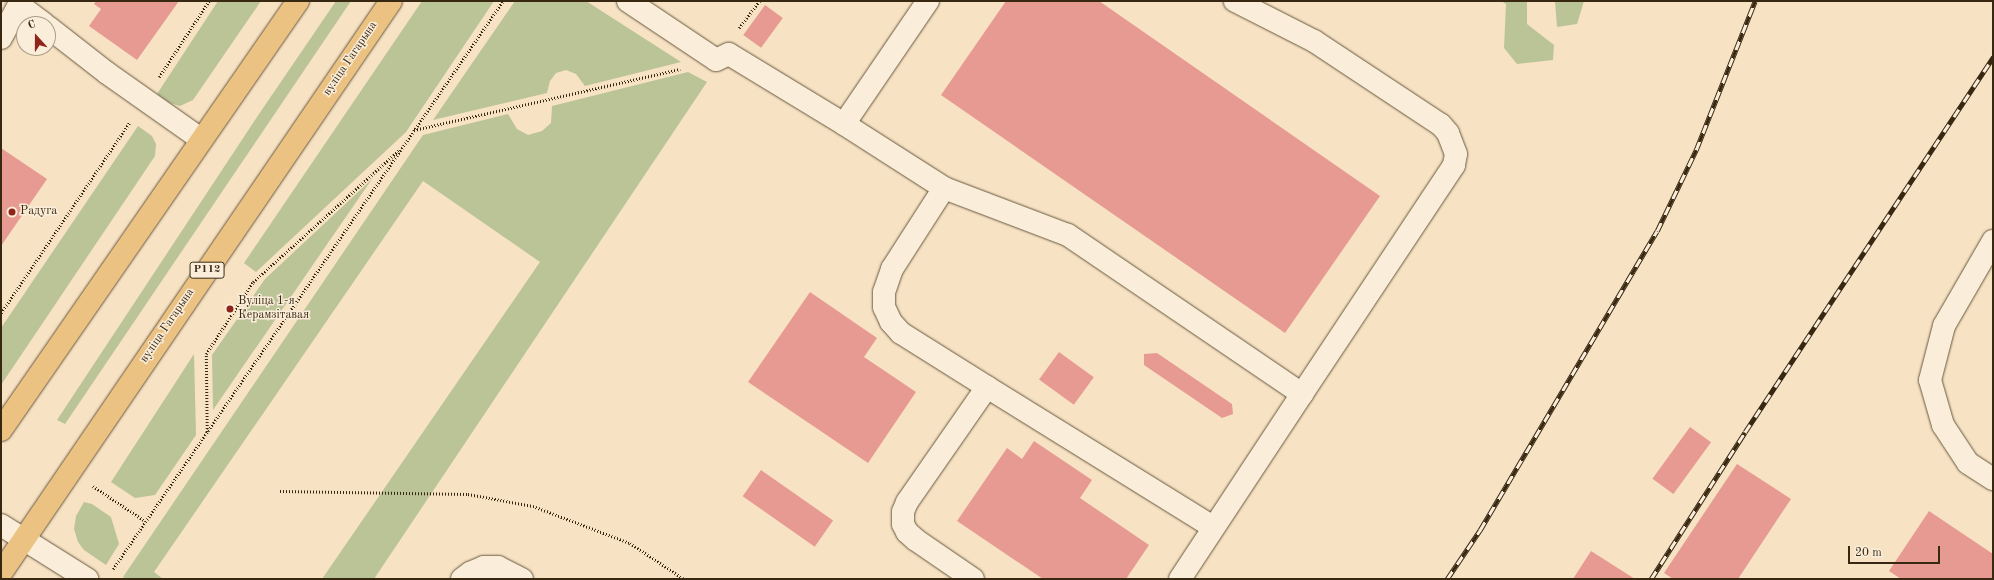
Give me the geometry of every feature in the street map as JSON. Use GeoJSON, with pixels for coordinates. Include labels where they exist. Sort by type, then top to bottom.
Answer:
{"type":"FeatureCollection","features":[{"type":"Feature","properties":{"kind":"main road"},"geometry":{"type":"LineString","coordinates":[[1,430],[298,1]]}},
{"type":"Feature","properties":{"kind":"main road","name":"вуліца Гагарына"},"geometry":{"type":"LineString","coordinates":[[1,573],[391,1]]}},
{"type":"Feature","properties":{"kind":"street"},"geometry":{"type":"LineString","coordinates":[[628,1],[716,60],[729,54],[844,124],[944,188],[1068,236],[1302,394]]}},
{"type":"Feature","properties":{"kind":"street"},"geometry":{"type":"LineString","coordinates":[[844,124],[928,1]]}},
{"type":"Feature","properties":{"kind":"street"},"geometry":{"type":"LineString","coordinates":[[1180,579],[1454,164],[1456,154],[1448,133],[1441,125],[1314,40],[1235,1]]}},
{"type":"Feature","properties":{"kind":"street"},"geometry":{"type":"LineString","coordinates":[[1,38],[20,3],[35,16]]}},
{"type":"Feature","properties":{"kind":"street"},"geometry":{"type":"LineString","coordinates":[[56,33],[107,73],[202,139]]}},
{"type":"Feature","properties":{"kind":"street"},"geometry":{"type":"LineString","coordinates":[[944,188],[892,270],[884,292],[884,308],[891,322],[901,333],[1213,527]]}},
{"type":"Feature","properties":{"kind":"street"},"geometry":{"type":"LineString","coordinates":[[1993,242],[1944,326],[1930,380],[1943,425],[1968,463],[1993,479]]}},
{"type":"Feature","properties":{"kind":"street"},"geometry":{"type":"LineString","coordinates":[[973,579],[916,540],[907,532],[903,524],[903,512],[907,502],[987,387]]}},
{"type":"Feature","properties":{"kind":"street"},"geometry":{"type":"LineString","coordinates":[[1,525],[87,579]]}},
{"type":"Feature","properties":{"kind":"street"},"geometry":{"type":"LineString","coordinates":[[462,579],[470,573],[484,567],[498,567],[522,579]]}},
{"type":"Feature","properties":{"kind":"path"},"geometry":{"type":"LineString","coordinates":[[1,313],[209,1]]}},
{"type":"Feature","properties":{"kind":"path"},"geometry":{"type":"LineString","coordinates":[[109,575],[503,1]]}},
{"type":"Feature","properties":{"kind":"path"},"geometry":{"type":"LineString","coordinates":[[414,130],[716,60],[759,1]]}},
{"type":"Feature","properties":{"kind":"path"},"geometry":{"type":"LineString","coordinates":[[207,432],[206,354],[253,282],[402,147]]}},
{"type":"Feature","properties":{"kind":"path"},"geometry":{"type":"LineString","coordinates":[[91,485],[145,521]]}},
{"type":"Feature","properties":{"kind":"path"},"geometry":{"type":"LineString","coordinates":[[280,491],[468,494],[533,506],[630,544],[684,579]]}},
{"type":"Feature","properties":{"kind":"green space"},"geometry":{"type":"Polygon","coordinates":[[[218,1],[261,1],[193,100],[180,106],[170,103],[157,94],[218,1]]]}},
{"type":"Feature","properties":{"kind":"green space"},"geometry":{"type":"Polygon","coordinates":[[[336,1],[351,1],[65,424],[57,420],[259,114],[336,1]]]}},
{"type":"Feature","properties":{"kind":"green space"},"geometry":{"type":"Polygon","coordinates":[[[422,1],[494,1],[406,132],[256,272],[244,263],[422,1]]]}},
{"type":"Feature","properties":{"kind":"green space"},"geometry":{"type":"Polygon","coordinates":[[[515,1],[586,1],[681,62],[585,86],[576,74],[566,70],[556,73],[550,81],[547,93],[433,120],[515,1]]]}},
{"type":"Feature","properties":{"kind":"green space"},"geometry":{"type":"Polygon","coordinates":[[[1501,1],[1527,1],[1527,24],[1554,45],[1553,60],[1517,64],[1504,48],[1506,4],[1501,1]]]}},
{"type":"Feature","properties":{"kind":"green space"},"geometry":{"type":"Polygon","coordinates":[[[1555,1],[1584,1],[1577,24],[1557,27],[1555,1]]]}},
{"type":"Feature","properties":{"kind":"green space"},"geometry":{"type":"Polygon","coordinates":[[[688,72],[707,82],[374,579],[322,579],[540,262],[423,181],[154,572],[163,579],[126,579],[123,577],[423,135],[508,114],[517,129],[528,135],[542,131],[551,123],[552,106],[688,72]]]}},
{"type":"Feature","properties":{"kind":"green space"},"geometry":{"type":"Polygon","coordinates":[[[138,126],[152,136],[156,144],[155,156],[1,385],[1,328],[138,126]]]}},
{"type":"Feature","properties":{"kind":"green space"},"geometry":{"type":"Polygon","coordinates":[[[372,179],[213,410],[212,355],[265,279],[372,179]]]}},
{"type":"Feature","properties":{"kind":"green space"},"geometry":{"type":"Polygon","coordinates":[[[194,354],[196,435],[155,495],[135,498],[111,482],[194,354]]]}},
{"type":"Feature","properties":{"kind":"green space"},"geometry":{"type":"Polygon","coordinates":[[[84,502],[92,504],[111,517],[119,544],[106,565],[84,550],[78,542],[74,529],[76,516],[84,502]]]}},
{"type":"Feature","properties":{"kind":"building"},"geometry":{"type":"Polygon","coordinates":[[[96,1],[179,1],[137,60],[89,26],[101,9],[94,4],[96,1]]]}},
{"type":"Feature","properties":{"kind":"building"},"geometry":{"type":"Polygon","coordinates":[[[1006,1],[1099,1],[1380,196],[1285,333],[941,95],[1006,1]]]}},
{"type":"Feature","properties":{"kind":"building"},"geometry":{"type":"Polygon","coordinates":[[[765,5],[783,18],[761,48],[743,35],[765,5]]]}},
{"type":"Feature","properties":{"kind":"building","name":"Радуга"},"geometry":{"type":"Polygon","coordinates":[[[1,148],[47,179],[1,246],[1,148]]]}},
{"type":"Feature","properties":{"kind":"building"},"geometry":{"type":"Polygon","coordinates":[[[810,292],[877,338],[864,357],[916,392],[868,463],[748,382],[810,292]]]}},
{"type":"Feature","properties":{"kind":"building"},"geometry":{"type":"Polygon","coordinates":[[[1059,352],[1094,377],[1074,405],[1039,380],[1059,352]]]}},
{"type":"Feature","properties":{"kind":"building"},"geometry":{"type":"Polygon","coordinates":[[[1157,353],[1232,404],[1233,414],[1222,418],[1144,365],[1144,354],[1157,353]]]}},
{"type":"Feature","properties":{"kind":"building"},"geometry":{"type":"Polygon","coordinates":[[[1690,427],[1711,442],[1673,494],[1652,479],[1690,427]]]}},
{"type":"Feature","properties":{"kind":"building"},"geometry":{"type":"Polygon","coordinates":[[[1034,441],[1092,480],[1080,498],[1149,545],[1126,579],[1043,579],[957,521],[1007,448],[1022,459],[1034,441]]]}},
{"type":"Feature","properties":{"kind":"building"},"geometry":{"type":"Polygon","coordinates":[[[1737,464],[1791,499],[1738,579],[1673,579],[1664,573],[1737,464]]]}},
{"type":"Feature","properties":{"kind":"building"},"geometry":{"type":"Polygon","coordinates":[[[761,470],[833,520],[815,547],[743,496],[761,470]]]}},
{"type":"Feature","properties":{"kind":"building"},"geometry":{"type":"Polygon","coordinates":[[[1929,511],[1993,554],[1993,579],[1901,579],[1889,571],[1929,511]]]}},
{"type":"Feature","properties":{"kind":"building"},"geometry":{"type":"Polygon","coordinates":[[[1591,551],[1635,579],[1573,579],[1591,551]]]}},
{"type":"Feature","properties":{"kind":"railway"},"geometry":{"type":"LineString","coordinates":[[1447,579],[1480,530],[1657,231],[1696,150],[1755,1]]}},
{"type":"Feature","properties":{"kind":"railway"},"geometry":{"type":"LineString","coordinates":[[1651,579],[1745,432],[1993,57]]}},
{"type":"Feature","properties":{"kind":"place","name":"Радуга"},"geometry":{"type":"Point","coordinates":[12,212]}},
{"type":"Feature","properties":{"kind":"place","name":"Вуліца 1-я Керамзітавая"},"geometry":{"type":"Point","coordinates":[230,309]}}]}
